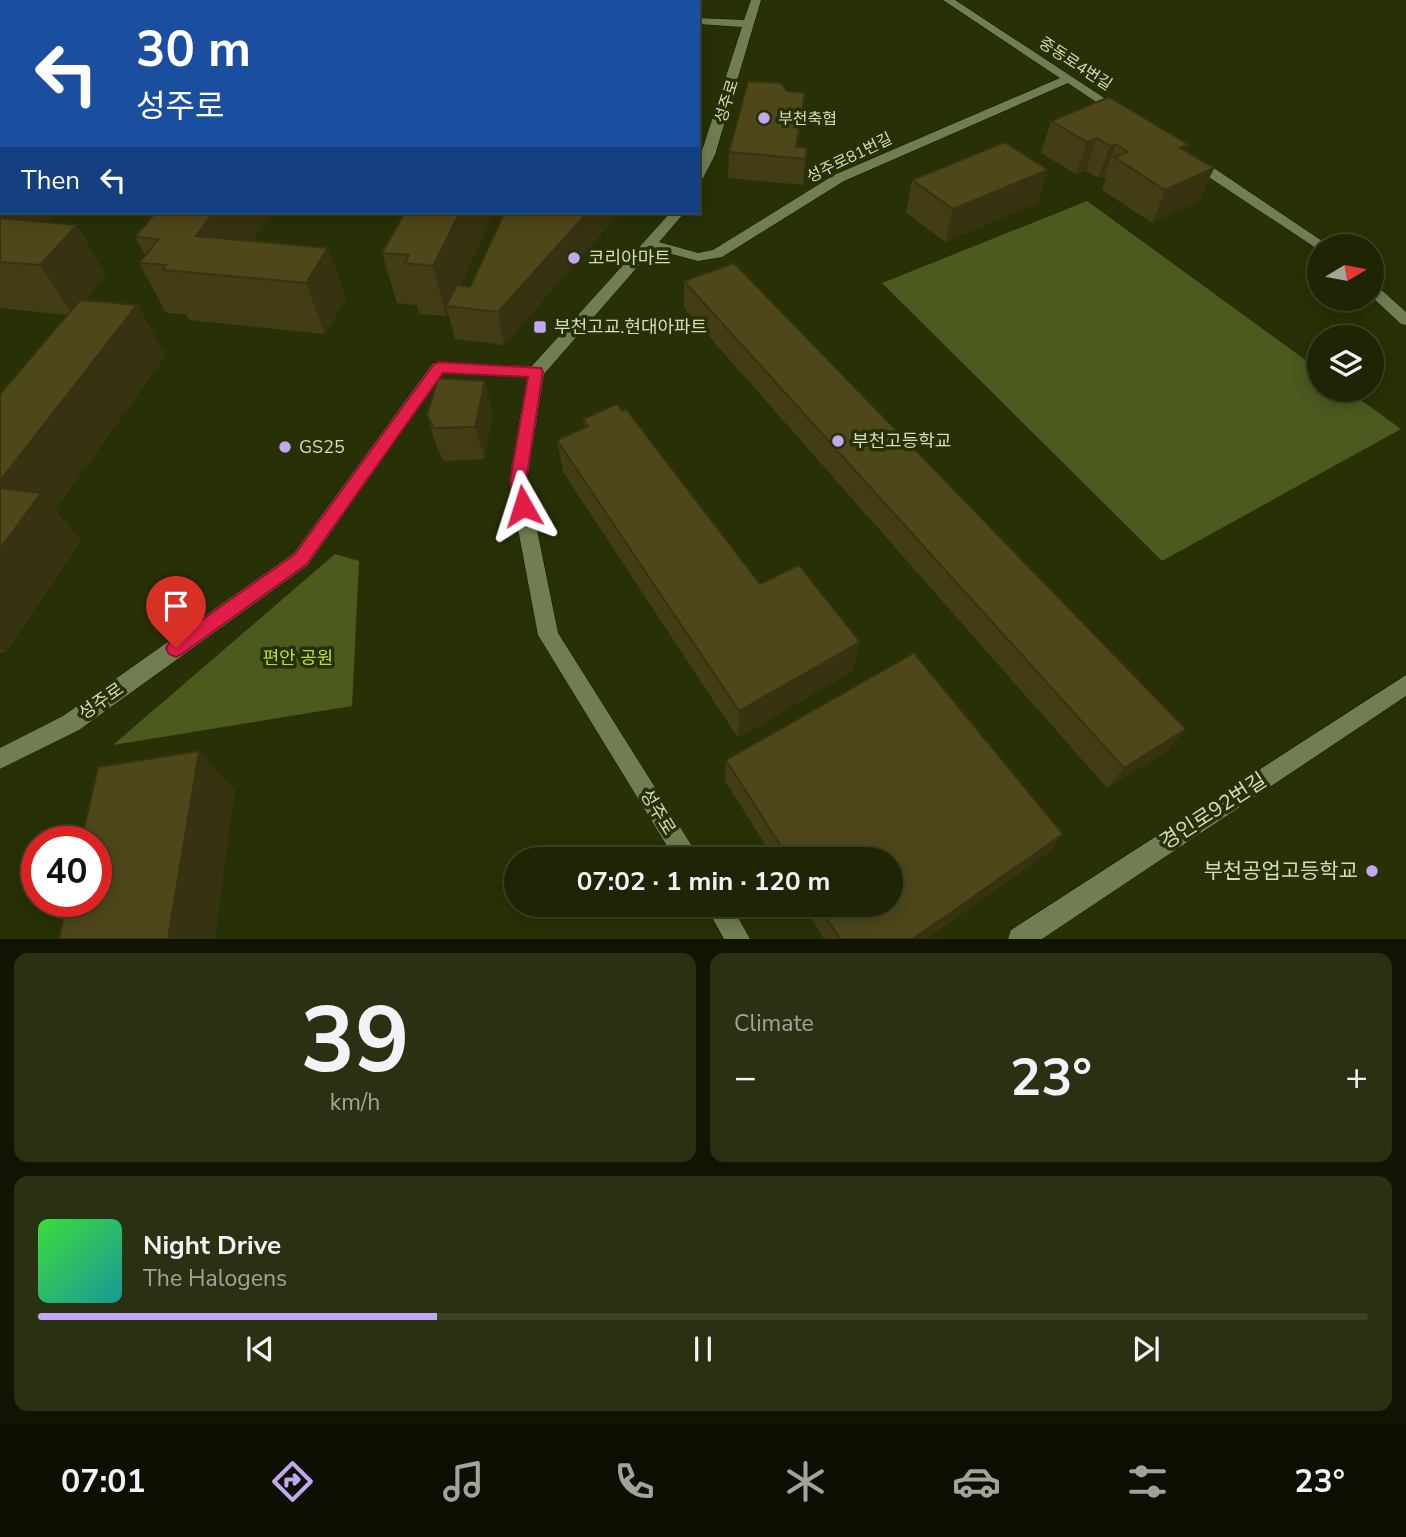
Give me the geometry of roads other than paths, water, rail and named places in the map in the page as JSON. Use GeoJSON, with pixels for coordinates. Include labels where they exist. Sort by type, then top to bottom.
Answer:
{"type":"FeatureCollection","features":[{"type":"Feature","properties":{"kind":"street","name":"성주로"},"geometry":{"type":"LineString","coordinates":[[700,171],[709,155],[756,0]]}},
{"type":"Feature","properties":{"kind":"street","name":"중동로4번길"},"geometry":{"type":"LineString","coordinates":[[948,0],[1138,125]]}},
{"type":"Feature","properties":{"kind":"street"},"geometry":{"type":"LineString","coordinates":[[700,21],[748,24]]}},
{"type":"Feature","properties":{"kind":"street","name":"성주로81번길"},"geometry":{"type":"LineString","coordinates":[[649,244],[698,257],[717,254],[839,178],[1068,79]]}},
{"type":"Feature","properties":{"kind":"street"},"geometry":{"type":"LineString","coordinates":[[1185,155],[1307,236]]}},
{"type":"Feature","properties":{"kind":"street"},"geometry":{"type":"LineString","coordinates":[[536,372],[676,214]]}},
{"type":"Feature","properties":{"kind":"street"},"geometry":{"type":"LineString","coordinates":[[1384,300],[1406,320]]}},
{"type":"Feature","properties":{"kind":"street","name":"성주로"},"geometry":{"type":"LineString","coordinates":[[0,759],[71,723],[301,559],[439,367],[536,372],[518,481],[548,635],[680,847]]}},
{"type":"Feature","properties":{"kind":"street","name":"경인로92번길"},"geometry":{"type":"LineString","coordinates":[[1020,939],[1406,684]]}},
{"type":"Feature","properties":{"kind":"street"},"geometry":{"type":"LineString","coordinates":[[724,917],[738,939]]}},
{"type":"Feature","properties":{"kind":"place","name":"부천축협"},"geometry":{"type":"Point","coordinates":[764,118]}},
{"type":"Feature","properties":{"kind":"place","name":"코리아마트"},"geometry":{"type":"Point","coordinates":[574,258]}},
{"type":"Feature","properties":{"kind":"place","name":"부천고교.현대아파트"},"geometry":{"type":"Point","coordinates":[540,327]}},
{"type":"Feature","properties":{"kind":"place","name":"부천고등학교"},"geometry":{"type":"Point","coordinates":[838,441]}},
{"type":"Feature","properties":{"kind":"place","name":"GS25"},"geometry":{"type":"Point","coordinates":[285,447]}},
{"type":"Feature","properties":{"kind":"place","name":"부천공업고등학교"},"geometry":{"type":"Point","coordinates":[1372,871]}},
{"type":"Feature","properties":{"kind":"park label","name":"편안 공원"},"geometry":{"type":"Point","coordinates":[298,658]}}]}
